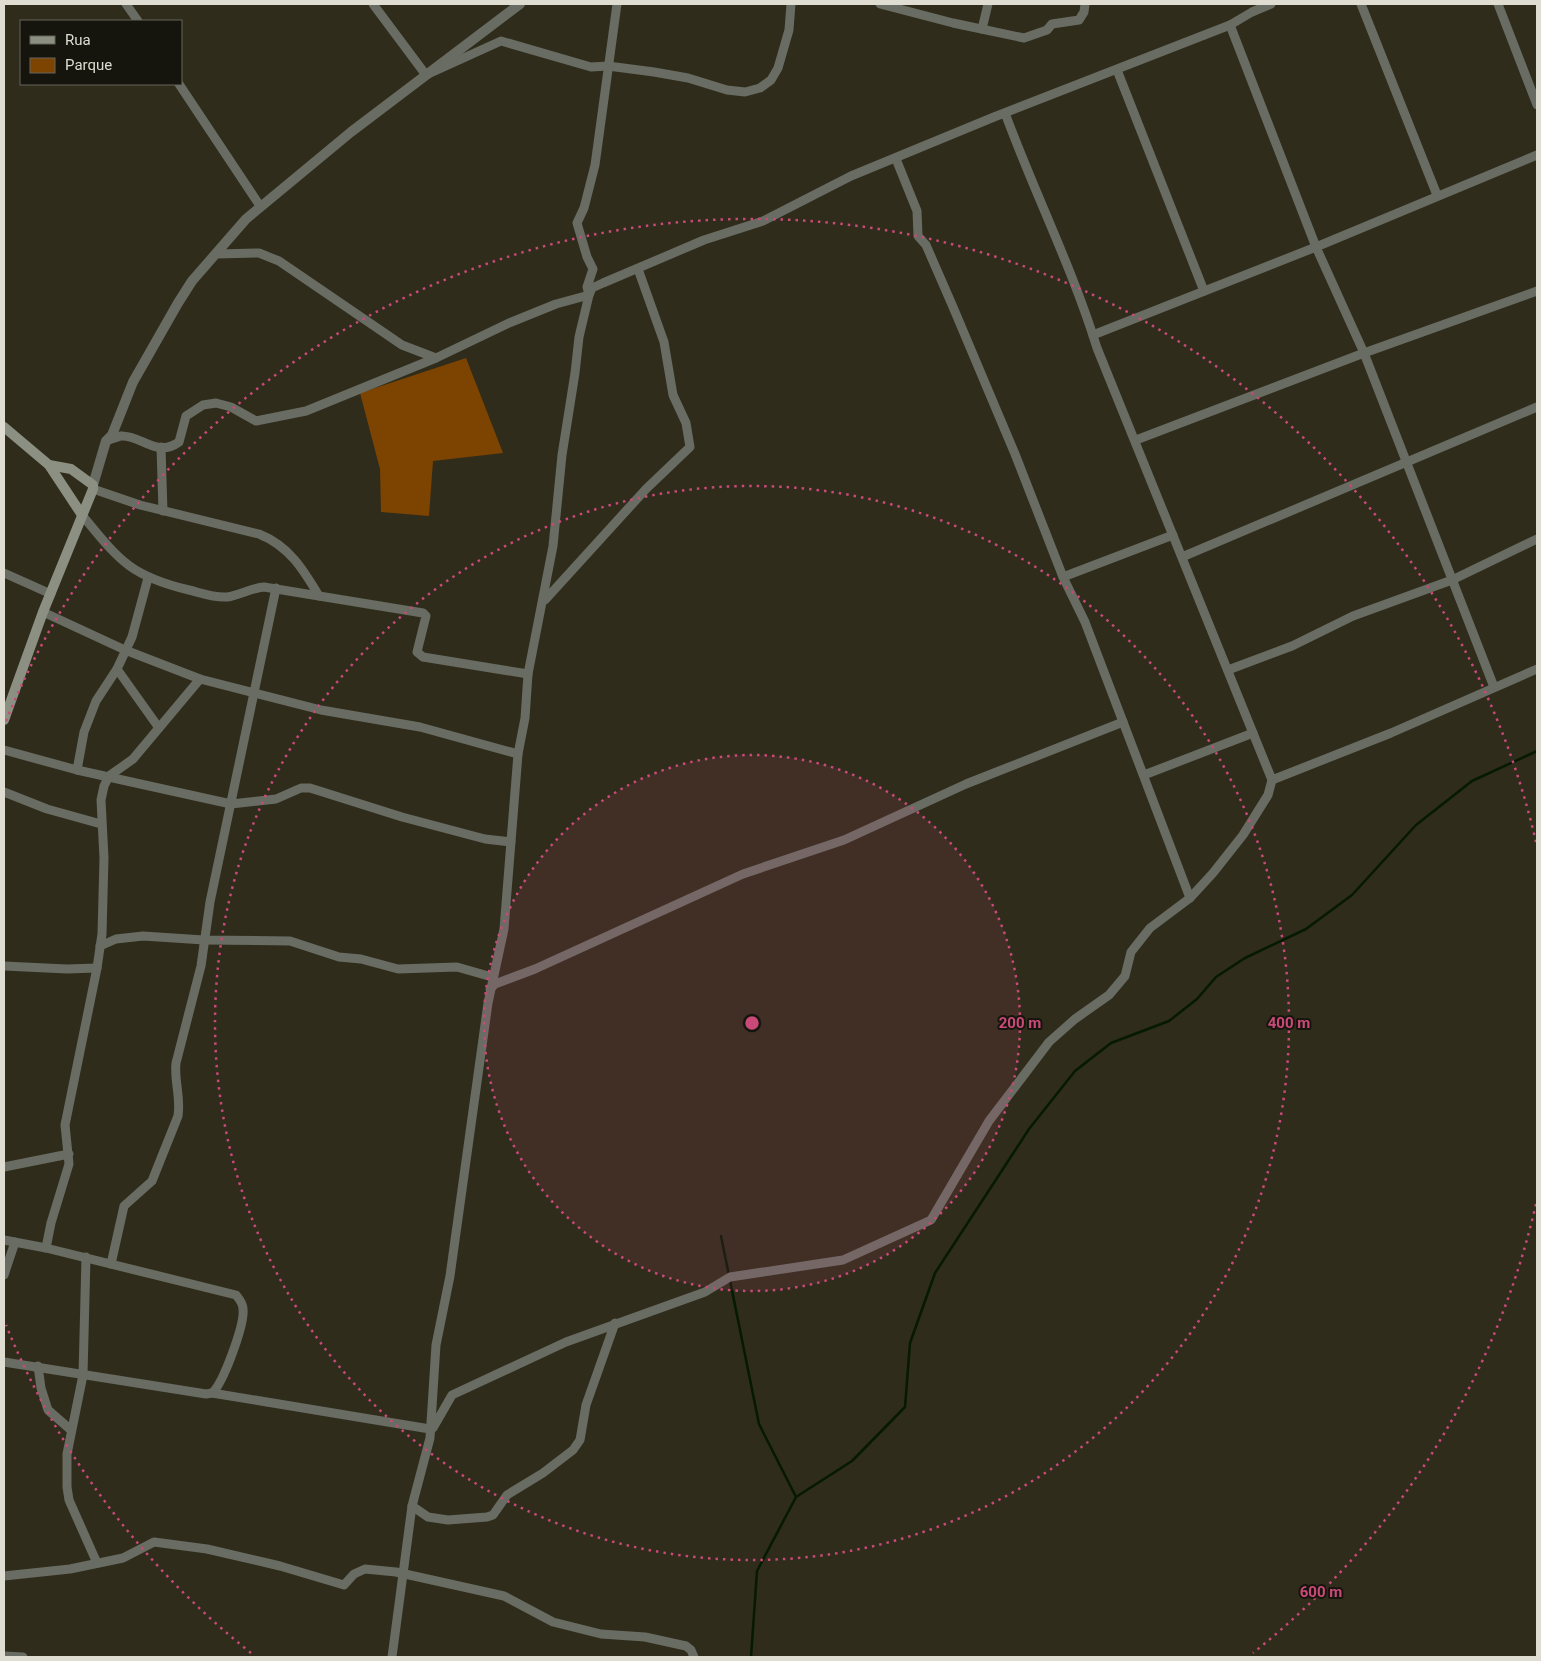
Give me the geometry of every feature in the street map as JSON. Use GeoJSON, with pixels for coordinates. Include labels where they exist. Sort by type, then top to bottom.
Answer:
{"type":"FeatureCollection","features":[{"type":"Feature","properties":{"kind":"main road"},"geometry":{"type":"LineString","coordinates":[[4,427],[50,465],[82,515]]}},
{"type":"Feature","properties":{"kind":"main road"},"geometry":{"type":"LineString","coordinates":[[4,720],[43,612],[93,487],[72,469],[50,465]]}},
{"type":"Feature","properties":{"kind":"street"},"geometry":{"type":"LineString","coordinates":[[126,4],[137,20]]}},
{"type":"Feature","properties":{"kind":"street"},"geometry":{"type":"LineString","coordinates":[[373,4],[426,75]]}},
{"type":"Feature","properties":{"kind":"street"},"geometry":{"type":"LineString","coordinates":[[319,596],[300,565],[288,551],[274,540],[259,534],[163,510],[93,487],[106,441],[112,435],[133,382],[192,281],[246,219],[351,132],[520,4]]}},
{"type":"Feature","properties":{"kind":"street"},"geometry":{"type":"LineString","coordinates":[[589,295],[587,286],[593,267],[587,257],[577,223],[584,208],[595,165],[617,4]]}},
{"type":"Feature","properties":{"kind":"street"},"geometry":{"type":"LineString","coordinates":[[426,75],[501,41],[591,67],[608,66],[688,78],[727,90],[745,92],[760,88],[771,80],[778,68],[789,30],[791,4]]}},
{"type":"Feature","properties":{"kind":"street"},"geometry":{"type":"LineString","coordinates":[[880,4],[1024,38],[1047,30],[1052,24],[1079,20],[1084,12],[1085,4]]}},
{"type":"Feature","properties":{"kind":"street"},"geometry":{"type":"LineString","coordinates":[[982,29],[988,4]]}},
{"type":"Feature","properties":{"kind":"street"},"geometry":{"type":"LineString","coordinates":[[392,1657],[412,1506],[430,1433],[436,1345],[450,1276],[490,990],[504,928],[518,754],[525,718],[528,674],[544,601],[557,519],[562,456],[579,336],[592,288],[697,242],[763,221],[851,176],[1005,113],[1230,25],[1252,12],[1271,4]]}},
{"type":"Feature","properties":{"kind":"street"},"geometry":{"type":"LineString","coordinates":[[1360,4],[1437,196]]}},
{"type":"Feature","properties":{"kind":"street"},"geometry":{"type":"LineString","coordinates":[[1498,4],[1537,105]]}},
{"type":"Feature","properties":{"kind":"street"},"geometry":{"type":"LineString","coordinates":[[1230,25],[1316,247],[1364,353],[1494,687]]}},
{"type":"Feature","properties":{"kind":"street"},"geometry":{"type":"LineString","coordinates":[[1117,70],[1204,291]]}},
{"type":"Feature","properties":{"kind":"street"},"geometry":{"type":"LineString","coordinates":[[180,85],[260,206]]}},
{"type":"Feature","properties":{"kind":"street"},"geometry":{"type":"LineString","coordinates":[[430,1433],[452,1395],[460,1390],[615,1323],[705,1292],[730,1276],[843,1260],[931,1220],[990,1121],[1049,1042],[1075,1019],[1108,995],[1125,976],[1131,952],[1150,928],[1190,898],[1243,835],[1268,795],[1272,780],[1093,334],[1080,294],[1020,155],[1005,113]]}},
{"type":"Feature","properties":{"kind":"street"},"geometry":{"type":"LineString","coordinates":[[1093,334],[1316,247],[1537,155]]}},
{"type":"Feature","properties":{"kind":"street"},"geometry":{"type":"LineString","coordinates":[[896,159],[917,211],[918,236],[926,245],[953,306],[1015,454],[1063,577],[1085,622],[1190,898]]}},
{"type":"Feature","properties":{"kind":"street"},"geometry":{"type":"LineString","coordinates":[[217,254],[258,254],[279,261],[402,345],[436,358]]}},
{"type":"Feature","properties":{"kind":"street"},"geometry":{"type":"LineString","coordinates":[[544,601],[646,489],[690,447],[686,422],[673,395],[664,342],[638,269]]}},
{"type":"Feature","properties":{"kind":"street"},"geometry":{"type":"LineString","coordinates":[[1136,440],[1364,353],[1537,291]]}},
{"type":"Feature","properties":{"kind":"street"},"geometry":{"type":"LineString","coordinates":[[106,441],[122,436],[161,448],[169,447],[179,442],[186,416],[203,405],[216,403],[225,405],[256,421],[306,412],[436,358],[501,326],[556,304],[589,295]]}},
{"type":"Feature","properties":{"kind":"street"},"geometry":{"type":"LineString","coordinates":[[1182,557],[1406,464],[1537,407]]}},
{"type":"Feature","properties":{"kind":"street"},"geometry":{"type":"LineString","coordinates":[[161,448],[163,510]]}},
{"type":"Feature","properties":{"kind":"street"},"geometry":{"type":"LineString","coordinates":[[82,515],[118,557],[129,567],[148,578],[215,596],[227,597],[253,588],[276,588],[422,612],[426,616],[417,652],[423,657],[528,674]]}},
{"type":"Feature","properties":{"kind":"street"},"geometry":{"type":"LineString","coordinates":[[1063,577],[1173,535]]}},
{"type":"Feature","properties":{"kind":"street"},"geometry":{"type":"LineString","coordinates":[[1228,670],[1292,646],[1353,616],[1452,580],[1537,539]]}},
{"type":"Feature","properties":{"kind":"street"},"geometry":{"type":"LineString","coordinates":[[4,574],[51,594]]}},
{"type":"Feature","properties":{"kind":"street"},"geometry":{"type":"LineString","coordinates":[[77,770],[84,732],[96,701],[117,669],[132,637],[148,578]]}},
{"type":"Feature","properties":{"kind":"street"},"geometry":{"type":"LineString","coordinates":[[111,1264],[124,1206],[152,1181],[176,1125],[180,1105],[175,1075],[176,1062],[197,987],[204,940],[276,588]]}},
{"type":"Feature","properties":{"kind":"street"},"geometry":{"type":"LineString","coordinates":[[43,612],[125,650],[200,679],[321,710],[420,727],[518,754]]}},
{"type":"Feature","properties":{"kind":"street"},"geometry":{"type":"LineString","coordinates":[[117,669],[159,728]]}},
{"type":"Feature","properties":{"kind":"street"},"geometry":{"type":"LineString","coordinates":[[1272,780],[1391,732],[1537,669]]}},
{"type":"Feature","properties":{"kind":"street"},"geometry":{"type":"LineString","coordinates":[[46,1248],[51,1223],[69,1164],[65,1125],[100,946],[104,879],[101,800],[109,776],[133,759],[200,679]]}},
{"type":"Feature","properties":{"kind":"street"},"geometry":{"type":"LineString","coordinates":[[490,990],[495,984],[535,969],[743,874],[844,840],[966,784],[1123,722]]}},
{"type":"Feature","properties":{"kind":"street"},"geometry":{"type":"LineString","coordinates":[[1144,774],[1253,733]]}},
{"type":"Feature","properties":{"kind":"street"},"geometry":{"type":"LineString","coordinates":[[4,750],[77,770],[231,804],[276,799],[301,788],[310,788],[402,817],[485,839],[511,842]]}},
{"type":"Feature","properties":{"kind":"street"},"geometry":{"type":"LineString","coordinates":[[4,792],[47,808],[101,824]]}},
{"type":"Feature","properties":{"kind":"street"},"geometry":{"type":"LineString","coordinates":[[100,946],[116,940],[143,936],[204,940],[290,941],[338,957],[361,959],[398,969],[457,967],[492,977]]}},
{"type":"Feature","properties":{"kind":"street"},"geometry":{"type":"LineString","coordinates":[[4,966],[67,969],[97,968]]}},
{"type":"Feature","properties":{"kind":"street"},"geometry":{"type":"LineString","coordinates":[[4,1167],[69,1154]]}},
{"type":"Feature","properties":{"kind":"street"},"geometry":{"type":"LineString","coordinates":[[4,1240],[86,1257],[236,1295],[242,1303],[244,1310],[240,1328],[219,1384],[212,1393]]}},
{"type":"Feature","properties":{"kind":"street"},"geometry":{"type":"LineString","coordinates":[[4,1275],[14,1242]]}},
{"type":"Feature","properties":{"kind":"street"},"geometry":{"type":"LineString","coordinates":[[86,1257],[83,1375],[67,1454],[67,1487],[69,1500],[97,1563]]}},
{"type":"Feature","properties":{"kind":"street"},"geometry":{"type":"LineString","coordinates":[[412,1506],[428,1517],[448,1520],[486,1517],[492,1514],[507,1496],[543,1473],[573,1450],[580,1440],[586,1405],[615,1323]]}},
{"type":"Feature","properties":{"kind":"street"},"geometry":{"type":"LineString","coordinates":[[4,1362],[206,1394],[212,1393],[430,1433]]}},
{"type":"Feature","properties":{"kind":"street"},"geometry":{"type":"LineString","coordinates":[[38,1366],[41,1388],[48,1410],[71,1430]]}},
{"type":"Feature","properties":{"kind":"street"},"geometry":{"type":"LineString","coordinates":[[4,1576],[53,1572],[97,1563],[135,1554],[154,1542],[223,1553],[280,1566],[344,1585],[354,1574],[365,1569],[396,1572],[403,1576],[504,1596],[553,1622],[601,1634],[645,1637],[686,1646],[691,1650],[694,1657]]}},
{"type":"Feature","properties":{"kind":"street"},"geometry":{"type":"LineString","coordinates":[[4,1656],[23,1657]]}},
{"type":"Feature","properties":{"kind":"green space"},"geometry":{"type":"Polygon","coordinates":[[[466,358],[503,453],[433,461],[429,516],[381,512],[380,469],[360,393],[466,358]]]}},
{"type":"Feature","properties":{"kind":"waterway"},"geometry":{"type":"LineString","coordinates":[[751,1657],[757,1571],[796,1497],[852,1461],[905,1407],[910,1343],[935,1273],[1029,1129],[1075,1071],[1111,1043],[1169,1021],[1197,999],[1216,977],[1245,958],[1306,929],[1352,895],[1416,825],[1472,781],[1537,751]]}},
{"type":"Feature","properties":{"kind":"waterway"},"geometry":{"type":"LineString","coordinates":[[721,1236],[759,1424],[796,1497]]}}]}
